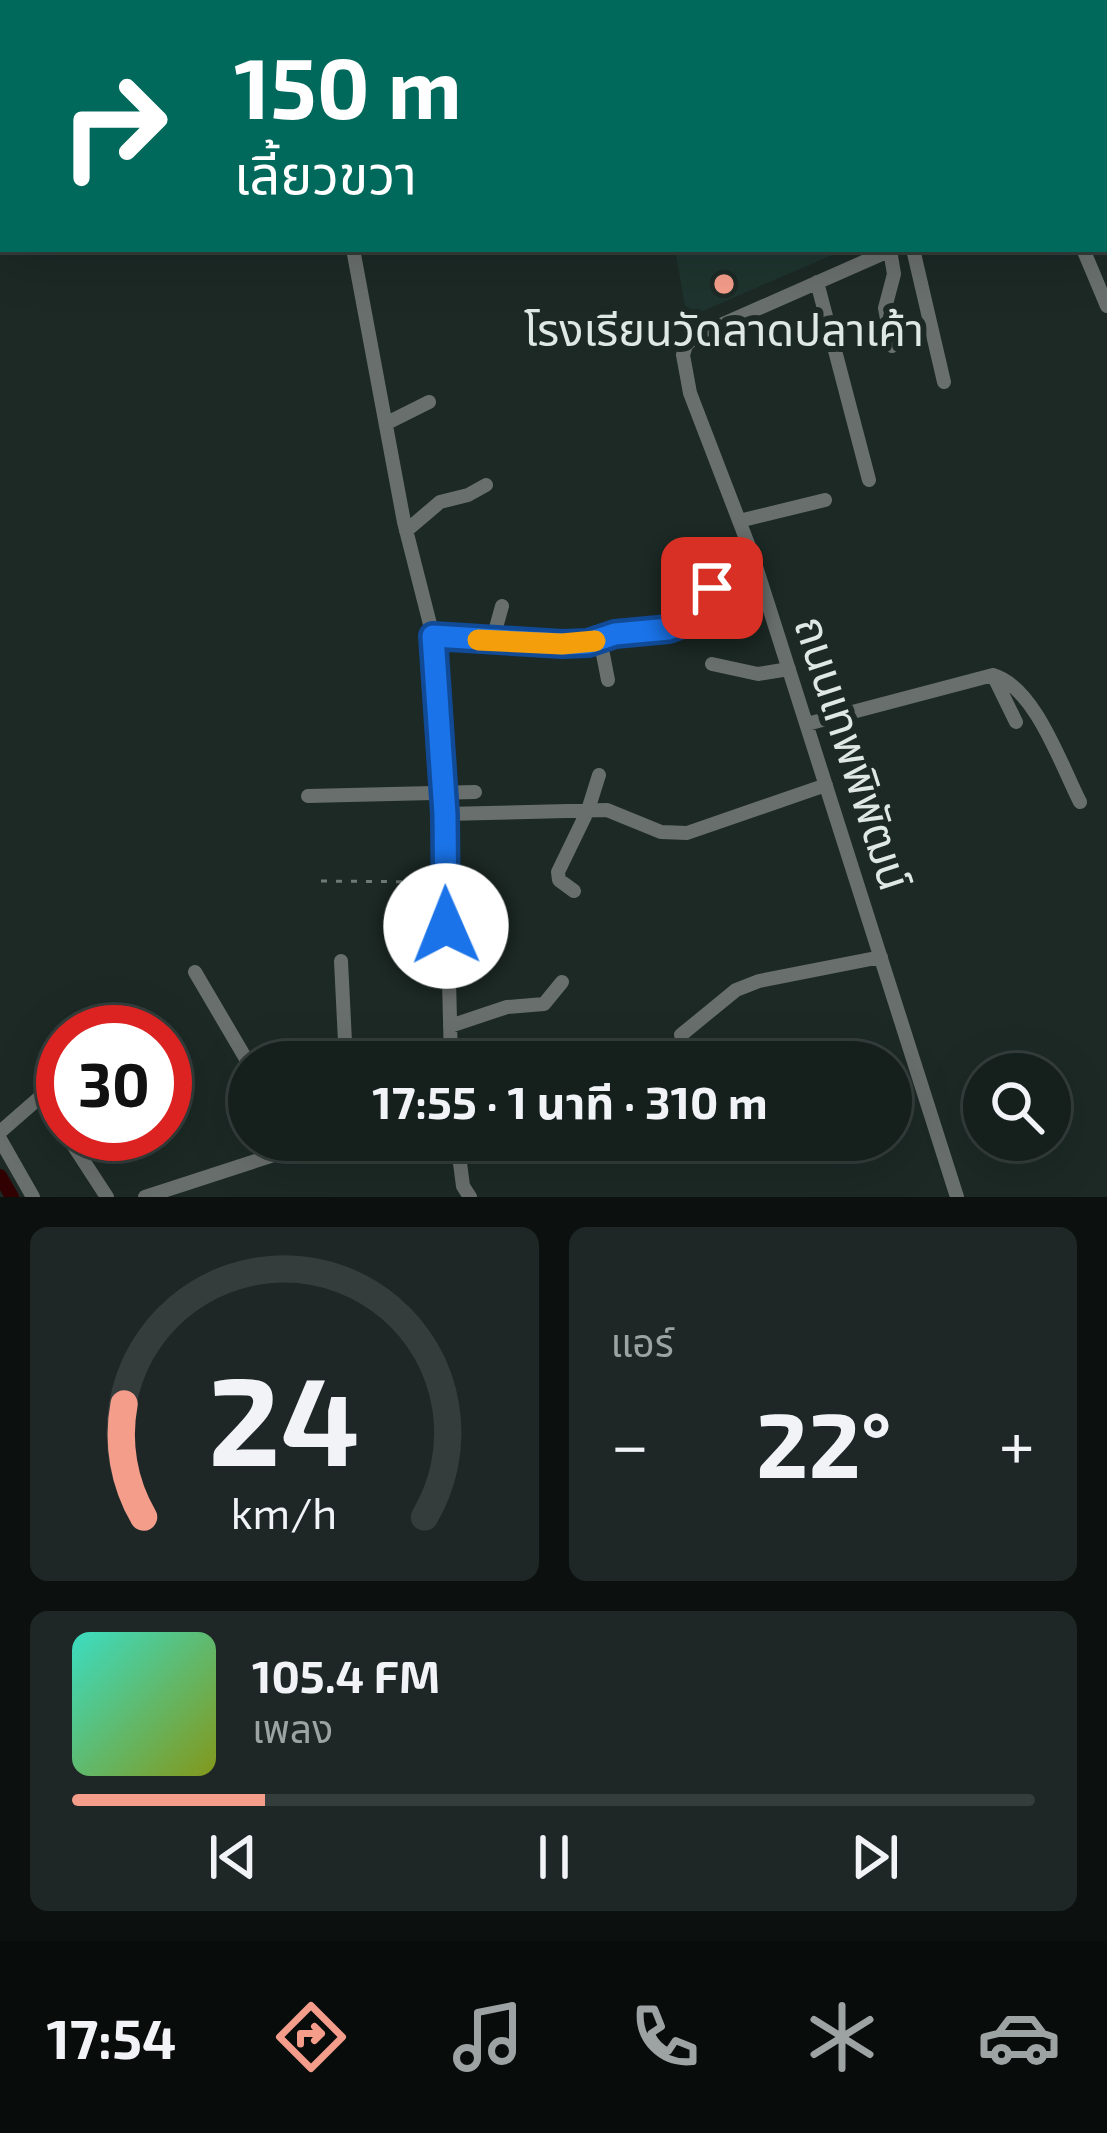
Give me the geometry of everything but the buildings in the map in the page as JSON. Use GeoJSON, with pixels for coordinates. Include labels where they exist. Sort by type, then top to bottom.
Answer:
{"type":"FeatureCollection","features":[{"type":"Feature","properties":{"kind":"street"},"geometry":{"type":"LineString","coordinates":[[354,252],[406,531],[433,636],[445,814],[450,1041]]}},
{"type":"Feature","properties":{"kind":"street","name":"ถนนเทพพิพัฒน์"},"geometry":{"type":"LineString","coordinates":[[887,252],[696,336],[686,345],[684,370],[748,544],[957,1197]]}},
{"type":"Feature","properties":{"kind":"street"},"geometry":{"type":"LineString","coordinates":[[892,252],[894,274],[885,308],[892,346]]}},
{"type":"Feature","properties":{"kind":"street"},"geometry":{"type":"LineString","coordinates":[[914,252],[944,382]]}},
{"type":"Feature","properties":{"kind":"street"},"geometry":{"type":"LineString","coordinates":[[1084,252],[1107,306]]}},
{"type":"Feature","properties":{"kind":"street"},"geometry":{"type":"LineString","coordinates":[[817,282],[869,480]]}},
{"type":"Feature","properties":{"kind":"street"},"geometry":{"type":"LineString","coordinates":[[387,423],[429,402]]}},
{"type":"Feature","properties":{"kind":"street"},"geometry":{"type":"LineString","coordinates":[[406,531],[440,502],[468,495],[486,484]]}},
{"type":"Feature","properties":{"kind":"street"},"geometry":{"type":"LineString","coordinates":[[739,521],[825,500]]}},
{"type":"Feature","properties":{"kind":"street"},"geometry":{"type":"LineString","coordinates":[[433,636],[562,644],[669,629],[688,622],[748,544]]}},
{"type":"Feature","properties":{"kind":"street"},"geometry":{"type":"LineString","coordinates":[[492,642],[502,606]]}},
{"type":"Feature","properties":{"kind":"street"},"geometry":{"type":"LineString","coordinates":[[600,639],[608,680]]}},
{"type":"Feature","properties":{"kind":"street"},"geometry":{"type":"LineString","coordinates":[[712,664],[758,674],[789,669]]}},
{"type":"Feature","properties":{"kind":"street"},"geometry":{"type":"LineString","coordinates":[[993,674],[1016,722]]}},
{"type":"Feature","properties":{"kind":"street"},"geometry":{"type":"LineString","coordinates":[[807,724],[993,674],[1016,686],[1031,706],[1079,802]]}},
{"type":"Feature","properties":{"kind":"street"},"geometry":{"type":"LineString","coordinates":[[574,891],[559,880],[558,872],[588,811],[599,775]]}},
{"type":"Feature","properties":{"kind":"street"},"geometry":{"type":"LineString","coordinates":[[445,814],[588,811],[627,815],[662,832],[687,833],[826,784]]}},
{"type":"Feature","properties":{"kind":"street"},"geometry":{"type":"LineString","coordinates":[[308,796],[475,792]]}},
{"type":"Feature","properties":{"kind":"street"},"geometry":{"type":"LineString","coordinates":[[446,926],[497,924]]}},
{"type":"Feature","properties":{"kind":"street"},"geometry":{"type":"LineString","coordinates":[[681,1035],[736,990],[880,956]]}},
{"type":"Feature","properties":{"kind":"street"},"geometry":{"type":"LineString","coordinates":[[341,961],[345,1041]]}},
{"type":"Feature","properties":{"kind":"street"},"geometry":{"type":"LineString","coordinates":[[194,972],[235,1041]]}},
{"type":"Feature","properties":{"kind":"street"},"geometry":{"type":"LineString","coordinates":[[450,1026],[507,1007],[544,1004],[562,982]]}},
{"type":"Feature","properties":{"kind":"street"},"geometry":{"type":"LineString","coordinates":[[33,1197],[0,1136],[36,1102]]}},
{"type":"Feature","properties":{"kind":"street"},"geometry":{"type":"LineString","coordinates":[[84,1161],[107,1197]]}},
{"type":"Feature","properties":{"kind":"street"},"geometry":{"type":"LineString","coordinates":[[145,1197],[246,1161]]}},
{"type":"Feature","properties":{"kind":"street"},"geometry":{"type":"LineString","coordinates":[[459,1161],[462,1194]]}},
{"type":"Feature","properties":{"kind":"path"},"geometry":{"type":"LineString","coordinates":[[320,881],[446,882]]}},
{"type":"Feature","properties":{"kind":"shaded area","name":"โรงเรียนวัดลาดปลาเค้า"},"geometry":{"type":"Polygon","coordinates":[[[676,252],[839,252],[687,318],[676,252]]]}},
{"type":"Feature","properties":{"kind":"waterway"},"geometry":{"type":"LineString","coordinates":[[0,1176],[12,1197]]}},
{"type":"Feature","properties":{"kind":"slow traffic"},"geometry":{"type":"LineString","coordinates":[[478,640],[513,644],[595,641]]}},
{"type":"Feature","properties":{"kind":"place","name":"โรงเรียนวัดลาดปลาเค้า"},"geometry":{"type":"Point","coordinates":[724,284]}},
{"type":"Feature","properties":{"kind":"route"},"geometry":{"type":"LineString","coordinates":[[446,926],[445,814],[433,636],[513,644],[588,643],[688,622],[712,588]]}}]}
